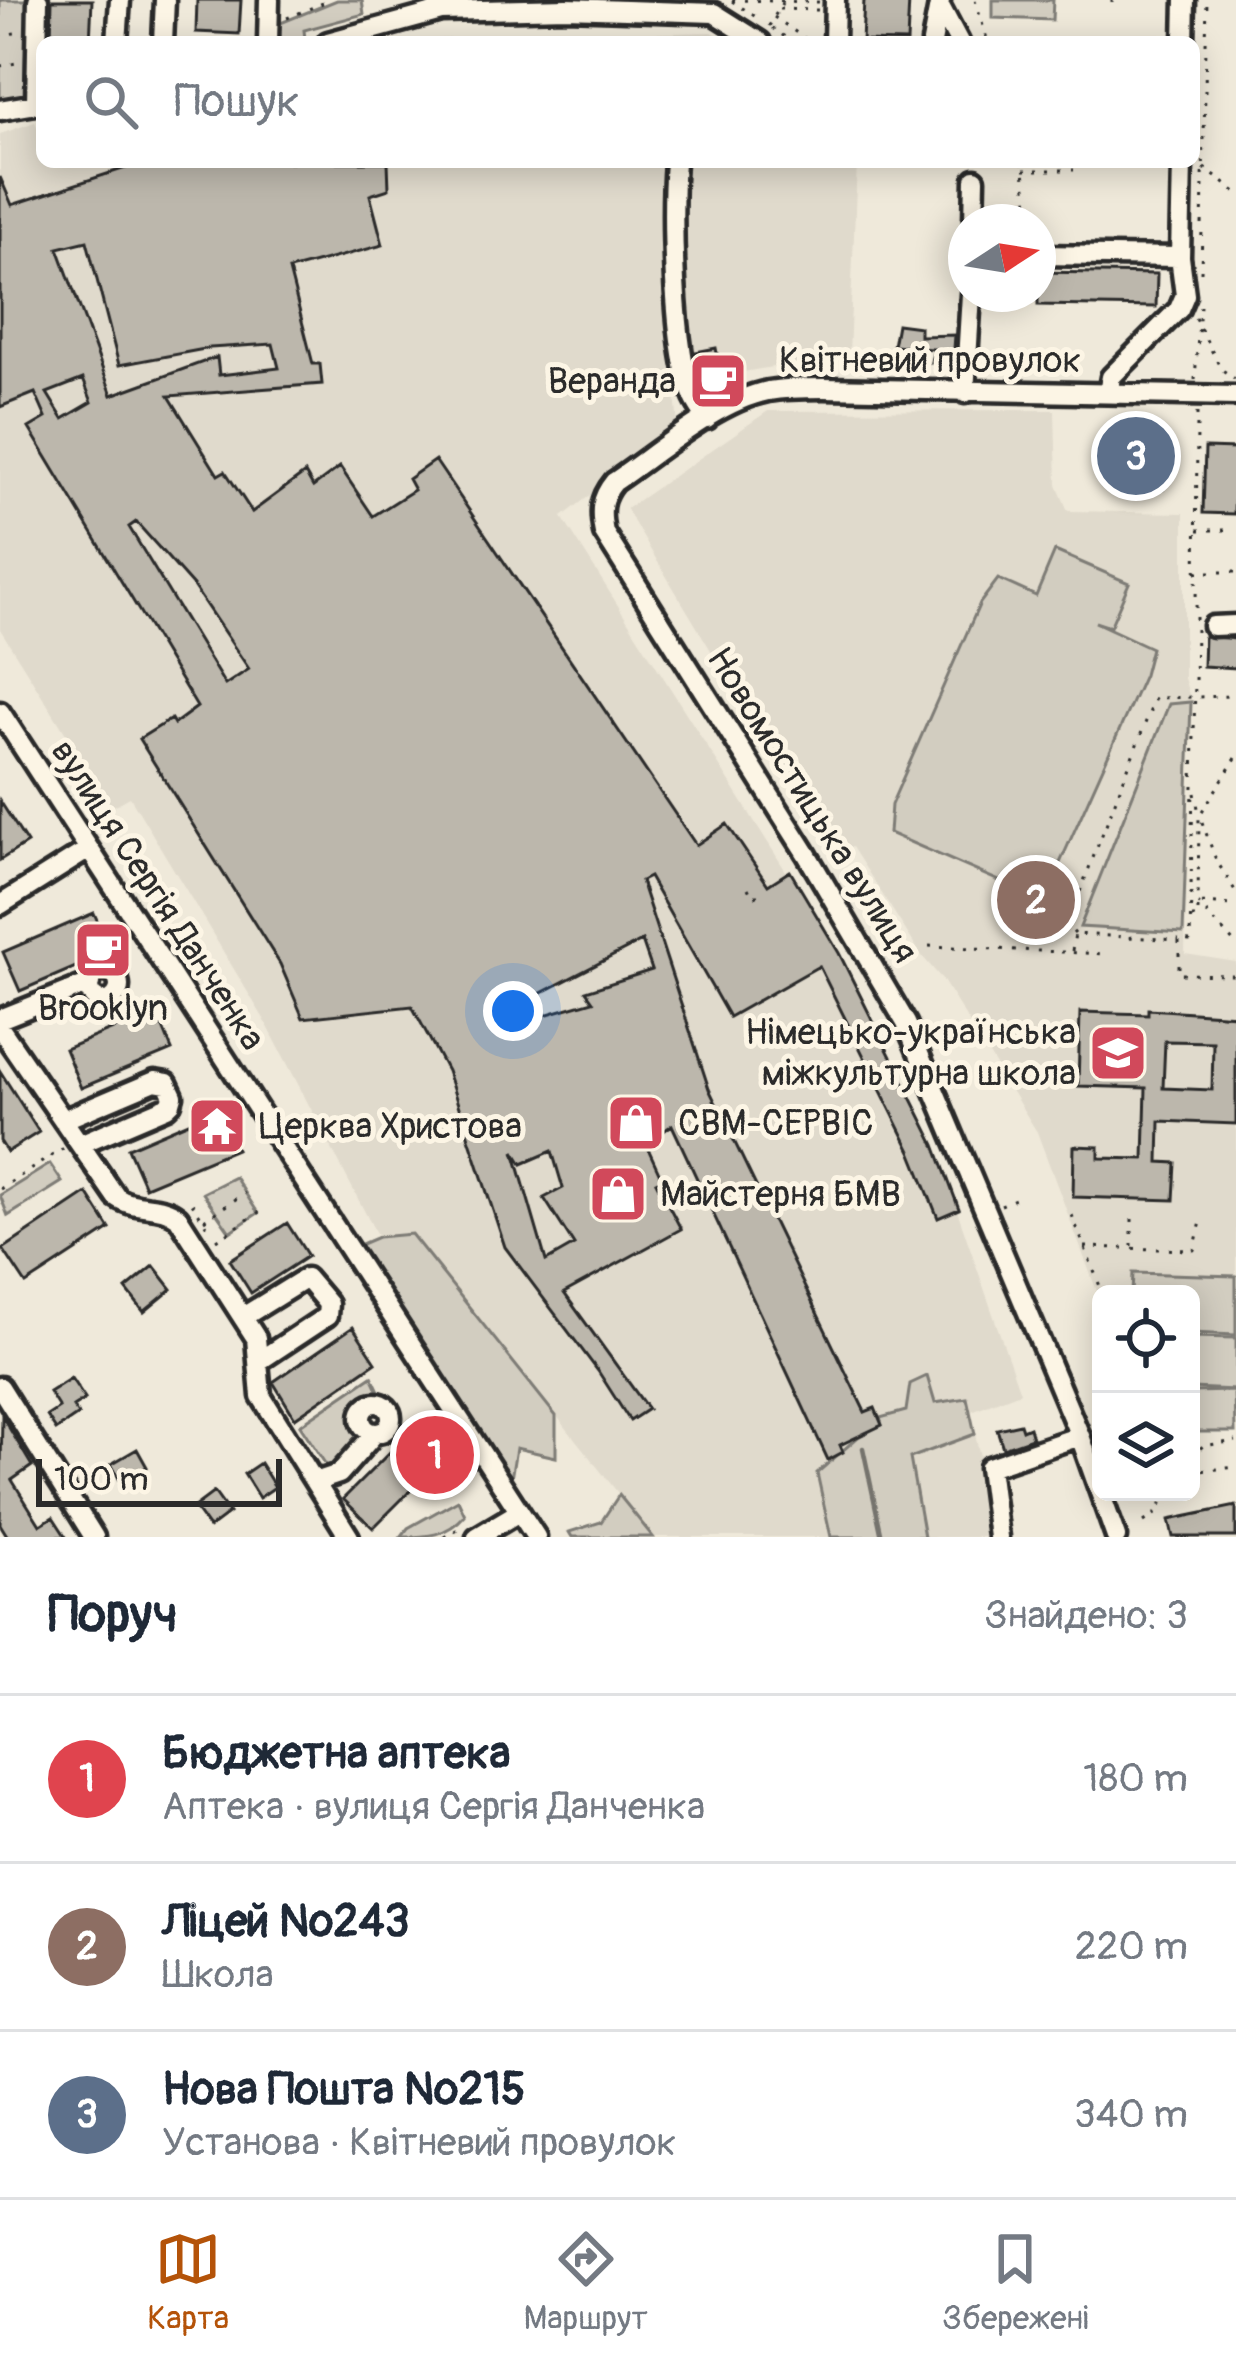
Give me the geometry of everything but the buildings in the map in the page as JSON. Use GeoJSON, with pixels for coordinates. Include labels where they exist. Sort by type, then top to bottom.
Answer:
{"type":"FeatureCollection","features":[{"type":"Feature","properties":{"kind":"street"},"geometry":{"type":"LineString","coordinates":[[38,0],[38,36]]}},
{"type":"Feature","properties":{"kind":"street"},"geometry":{"type":"LineString","coordinates":[[117,36],[120,0]]}},
{"type":"Feature","properties":{"kind":"street"},"geometry":{"type":"LineString","coordinates":[[163,36],[165,0]]}},
{"type":"Feature","properties":{"kind":"street"},"geometry":{"type":"LineString","coordinates":[[269,0],[271,33]]}},
{"type":"Feature","properties":{"kind":"street"},"geometry":{"type":"LineString","coordinates":[[1184,36],[1185,0]]}},
{"type":"Feature","properties":{"kind":"street"},"geometry":{"type":"LineString","coordinates":[[347,36],[441,6],[567,4],[714,13],[765,34]]}},
{"type":"Feature","properties":{"kind":"street"},"geometry":{"type":"LineString","coordinates":[[828,4],[833,36]]}},
{"type":"Feature","properties":{"kind":"street"},"geometry":{"type":"LineString","coordinates":[[933,36],[940,4]]}},
{"type":"Feature","properties":{"kind":"street"},"geometry":{"type":"LineString","coordinates":[[940,4],[955,36]]}},
{"type":"Feature","properties":{"kind":"street"},"geometry":{"type":"LineString","coordinates":[[0,110],[36,104]]}},
{"type":"Feature","properties":{"kind":"street"},"geometry":{"type":"LineString","coordinates":[[675,168],[673,232],[683,358],[691,392],[707,419]]}},
{"type":"Feature","properties":{"kind":"street"},"geometry":{"type":"LineString","coordinates":[[1108,393],[1111,377],[1195,294],[1180,256],[1182,168]]}},
{"type":"Feature","properties":{"kind":"street"},"geometry":{"type":"LineString","coordinates":[[974,204],[975,179]]}},
{"type":"Feature","properties":{"kind":"street"},"geometry":{"type":"LineString","coordinates":[[1056,255],[1180,256]]}},
{"type":"Feature","properties":{"kind":"street"},"geometry":{"type":"LineString","coordinates":[[965,393],[969,312]]}},
{"type":"Feature","properties":{"kind":"street","name":"Квітневий провулок"},"geometry":{"type":"LineString","coordinates":[[600,514],[604,495],[614,482],[741,399],[777,390],[1236,396]]}},
{"type":"Feature","properties":{"kind":"street","name":"Новомостицька вулиця"},"geometry":{"type":"LineString","coordinates":[[600,514],[604,533],[806,853],[906,1022],[1080,1436],[1116,1537]]}},
{"type":"Feature","properties":{"kind":"street"},"geometry":{"type":"LineString","coordinates":[[1213,626],[1236,626]]}},
{"type":"Feature","properties":{"kind":"street","name":"вулиця Сергія Данченка"},"geometry":{"type":"LineString","coordinates":[[0,712],[536,1537]]}},
{"type":"Feature","properties":{"kind":"street"},"geometry":{"type":"LineString","coordinates":[[0,905],[88,849]]}},
{"type":"Feature","properties":{"kind":"street"},"geometry":{"type":"LineString","coordinates":[[90,983],[0,1023],[116,1197],[135,1206],[168,1209],[178,1217],[256,1338],[261,1396],[349,1537]]}},
{"type":"Feature","properties":{"kind":"street"},"geometry":{"type":"LineString","coordinates":[[63,1120],[155,1081],[167,1083],[173,1096],[167,1107],[78,1142]]}},
{"type":"Feature","properties":{"kind":"street"},"geometry":{"type":"LineString","coordinates":[[243,1317],[307,1278],[328,1304],[327,1316],[259,1360]]}},
{"type":"Feature","properties":{"kind":"street"},"geometry":{"type":"LineString","coordinates":[[0,1387],[94,1537]]}},
{"type":"Feature","properties":{"kind":"street"},"geometry":{"type":"LineString","coordinates":[[314,1482],[339,1474],[375,1433]]}},
{"type":"Feature","properties":{"kind":"street"},"geometry":{"type":"LineString","coordinates":[[998,1537],[989,1467],[1080,1436]]}},
{"type":"Feature","properties":{"kind":"street"},"geometry":{"type":"LineString","coordinates":[[477,1537],[519,1512]]}},
{"type":"Feature","properties":{"kind":"path"},"geometry":{"type":"LineString","coordinates":[[309,8],[313,0]]}},
{"type":"Feature","properties":{"kind":"path"},"geometry":{"type":"LineString","coordinates":[[271,33],[330,0]]}},
{"type":"Feature","properties":{"kind":"path"},"geometry":{"type":"LineString","coordinates":[[732,0],[828,4]]}},
{"type":"Feature","properties":{"kind":"path"},"geometry":{"type":"LineString","coordinates":[[975,0],[986,36]]}},
{"type":"Feature","properties":{"kind":"path"},"geometry":{"type":"LineString","coordinates":[[1207,0],[1195,294],[1199,327],[1194,395],[1196,696],[1190,941],[1075,934],[1067,925],[1155,698],[1196,696],[1236,696]]}},
{"type":"Feature","properties":{"kind":"path"},"geometry":{"type":"LineString","coordinates":[[765,34],[783,1]]}},
{"type":"Feature","properties":{"kind":"path"},"geometry":{"type":"LineString","coordinates":[[779,9],[828,4]]}},
{"type":"Feature","properties":{"kind":"path"},"geometry":{"type":"LineString","coordinates":[[774,17],[801,36]]}},
{"type":"Feature","properties":{"kind":"path"},"geometry":{"type":"LineString","coordinates":[[1200,165],[1236,192]]}},
{"type":"Feature","properties":{"kind":"path"},"geometry":{"type":"LineString","coordinates":[[1028,204],[1024,170],[1074,170]]}},
{"type":"Feature","properties":{"kind":"path"},"geometry":{"type":"LineString","coordinates":[[1195,294],[1199,327],[1221,369],[1236,379]]}},
{"type":"Feature","properties":{"kind":"path"},"geometry":{"type":"LineString","coordinates":[[1196,530],[1233,530]]}},
{"type":"Feature","properties":{"kind":"path"},"geometry":{"type":"LineString","coordinates":[[1196,572],[1236,572]]}},
{"type":"Feature","properties":{"kind":"path"},"geometry":{"type":"LineString","coordinates":[[1199,816],[1236,758]]}},
{"type":"Feature","properties":{"kind":"path"},"geometry":{"type":"LineString","coordinates":[[56,780],[85,764]]}},
{"type":"Feature","properties":{"kind":"path"},"geometry":{"type":"LineString","coordinates":[[1190,917],[1198,916],[1199,816],[1194,785]]}},
{"type":"Feature","properties":{"kind":"path"},"geometry":{"type":"LineString","coordinates":[[1199,816],[1216,860],[1236,892]]}},
{"type":"Feature","properties":{"kind":"path"},"geometry":{"type":"LineString","coordinates":[[748,889],[752,896],[763,896]]}},
{"type":"Feature","properties":{"kind":"path"},"geometry":{"type":"LineString","coordinates":[[1198,903],[1236,904]]}},
{"type":"Feature","properties":{"kind":"path"},"geometry":{"type":"LineString","coordinates":[[1198,903],[1236,945]]}},
{"type":"Feature","properties":{"kind":"path"},"geometry":{"type":"LineString","coordinates":[[1072,952],[1075,934]]}},
{"type":"Feature","properties":{"kind":"path"},"geometry":{"type":"LineString","coordinates":[[1179,940],[1179,974],[1236,975]]}},
{"type":"Feature","properties":{"kind":"path"},"geometry":{"type":"LineString","coordinates":[[929,946],[1106,954]]}},
{"type":"Feature","properties":{"kind":"path"},"geometry":{"type":"LineString","coordinates":[[1,1186],[78,1142]]}},
{"type":"Feature","properties":{"kind":"path"},"geometry":{"type":"LineString","coordinates":[[203,1220],[245,1193]]}},
{"type":"Feature","properties":{"kind":"path"},"geometry":{"type":"LineString","coordinates":[[192,1203],[210,1231]]}},
{"type":"Feature","properties":{"kind":"path"},"geometry":{"type":"LineString","coordinates":[[200,1251],[264,1209]]}},
{"type":"Feature","properties":{"kind":"path"},"geometry":{"type":"LineString","coordinates":[[1072,1215],[1100,1285]]}},
{"type":"Feature","properties":{"kind":"path"},"geometry":{"type":"LineString","coordinates":[[1132,1216],[1132,1248]]}},
{"type":"Feature","properties":{"kind":"path"},"geometry":{"type":"LineString","coordinates":[[1085,1247],[1194,1250],[1202,1218]]}},
{"type":"Feature","properties":{"kind":"path"},"geometry":{"type":"LineString","coordinates":[[1200,1448],[1236,1442]]}},
{"type":"Feature","properties":{"kind":"path"},"geometry":{"type":"LineString","coordinates":[[1200,1471],[1236,1467]]}},
{"type":"Feature","properties":{"kind":"path"},"geometry":{"type":"LineString","coordinates":[[1144,1522],[1158,1512],[1162,1501]]}},
{"type":"Feature","properties":{"kind":"shaded area"},"geometry":{"type":"Polygon","coordinates":[[[0,0],[33,0],[31,98],[0,107],[0,0]]]}},
{"type":"Feature","properties":{"kind":"shaded area"},"geometry":{"type":"Polygon","coordinates":[[[337,0],[362,0],[364,14],[304,30],[305,36],[277,36],[278,24],[337,0]]]}},
{"type":"Feature","properties":{"kind":"shaded area"},"geometry":{"type":"Polygon","coordinates":[[[993,0],[1053,0],[1052,20],[993,18],[993,0]]]}},
{"type":"Feature","properties":{"kind":"shaded area"},"geometry":{"type":"Polygon","coordinates":[[[712,32],[720,36],[553,36],[712,32]]]}},
{"type":"Feature","properties":{"kind":"shaded area"},"geometry":{"type":"Polygon","coordinates":[[[35,122],[36,168],[668,168],[662,252],[678,427],[562,517],[839,955],[934,1144],[1020,1392],[969,1412],[906,1411],[880,1418],[882,1425],[828,1460],[834,1537],[653,1537],[412,1234],[378,1237],[264,1019],[130,797],[112,807],[0,629],[0,134],[35,122]]]}},
{"type":"Feature","properties":{"kind":"shaded area"},"geometry":{"type":"Polygon","coordinates":[[[685,168],[857,168],[849,354],[690,381],[679,229],[685,168]]]}},
{"type":"Feature","properties":{"kind":"shaded area"},"geometry":{"type":"Polygon","coordinates":[[[1055,410],[1057,485],[1068,511],[1184,513],[1184,678],[1191,701],[1185,954],[1236,962],[1236,1390],[1200,1390],[1200,1285],[1095,1285],[1037,1132],[942,979],[852,847],[834,855],[626,509],[768,411],[1055,410]]]}},
{"type":"Feature","properties":{"kind":"shaded area"},"geometry":{"type":"Polygon","coordinates":[[[1055,551],[1129,583],[1110,627],[1095,622],[1151,648],[1144,675],[1056,872],[1036,897],[889,833],[891,805],[980,603],[998,579],[1036,596],[1055,551]]]}},
{"type":"Feature","properties":{"kind":"shaded area"},"geometry":{"type":"Polygon","coordinates":[[[1191,702],[1183,933],[1080,927],[1169,704],[1191,702]]]}},
{"type":"Feature","properties":{"kind":"shaded area"},"geometry":{"type":"Polygon","coordinates":[[[50,1164],[62,1182],[8,1216],[0,1195],[50,1164]]]}},
{"type":"Feature","properties":{"kind":"shaded area"},"geometry":{"type":"Polygon","coordinates":[[[235,1177],[258,1213],[230,1232],[203,1193],[235,1177]]]}},
{"type":"Feature","properties":{"kind":"shaded area"},"geometry":{"type":"Polygon","coordinates":[[[411,1234],[556,1416],[556,1457],[516,1448],[511,1479],[357,1246],[378,1237],[411,1234]]]}},
{"type":"Feature","properties":{"kind":"shaded area"},"geometry":{"type":"Polygon","coordinates":[[[1133,1273],[1236,1276],[1236,1335],[1200,1333],[1200,1285],[1132,1285],[1133,1273]]]}},
{"type":"Feature","properties":{"kind":"shaded area"},"geometry":{"type":"Polygon","coordinates":[[[1200,1337],[1236,1338],[1236,1390],[1200,1388],[1200,1337]]]}},
{"type":"Feature","properties":{"kind":"shaded area"},"geometry":{"type":"Polygon","coordinates":[[[372,1376],[379,1391],[358,1410],[362,1436],[330,1471],[300,1425],[372,1376]]]}},
{"type":"Feature","properties":{"kind":"shaded area"},"geometry":{"type":"Polygon","coordinates":[[[927,1376],[935,1403],[967,1398],[975,1434],[910,1458],[924,1537],[831,1537],[817,1473],[858,1437],[882,1425],[880,1418],[906,1411],[910,1384],[927,1376]]]}},
{"type":"Feature","properties":{"kind":"shaded area"},"geometry":{"type":"Polygon","coordinates":[[[1234,1391],[1235,1432],[1200,1432],[1200,1392],[1234,1391]]]}},
{"type":"Feature","properties":{"kind":"shaded area"},"geometry":{"type":"Polygon","coordinates":[[[975,1434],[998,1537],[924,1537],[910,1458],[975,1434]]]}},
{"type":"Feature","properties":{"kind":"shaded area"},"geometry":{"type":"Polygon","coordinates":[[[619,1495],[653,1537],[572,1537],[569,1532],[601,1522],[619,1495]]]}},
{"type":"Feature","properties":{"kind":"shaded area"},"geometry":{"type":"Polygon","coordinates":[[[458,1500],[465,1515],[451,1527],[428,1536],[401,1537],[408,1528],[458,1500]]]}},
{"type":"Feature","properties":{"kind":"waterway"},"geometry":{"type":"LineString","coordinates":[[863,1448],[882,1537]]}},
{"type":"Feature","properties":{"kind":"place","name":"Веранда"},"geometry":{"type":"Point","coordinates":[718,381]}},
{"type":"Feature","properties":{"kind":"place","name":"Нова Пошта №215"},"geometry":{"type":"Point","coordinates":[1136,456]}},
{"type":"Feature","properties":{"kind":"place","name":"Ліцей №243"},"geometry":{"type":"Point","coordinates":[1036,900]}},
{"type":"Feature","properties":{"kind":"place","name":"Brooklyn"},"geometry":{"type":"Point","coordinates":[103,950]}},
{"type":"Feature","properties":{"kind":"place","name":"Німецько-українська міжкультурна школа"},"geometry":{"type":"Point","coordinates":[1118,1053]}},
{"type":"Feature","properties":{"kind":"place","name":"СВМ-СЕРВІС"},"geometry":{"type":"Point","coordinates":[636,1123]}},
{"type":"Feature","properties":{"kind":"place","name":"Церква Христова"},"geometry":{"type":"Point","coordinates":[217,1126]}},
{"type":"Feature","properties":{"kind":"place","name":"Майстерня БМВ"},"geometry":{"type":"Point","coordinates":[618,1194]}},
{"type":"Feature","properties":{"kind":"place","name":"Бюджетна аптека"},"geometry":{"type":"Point","coordinates":[435,1455]}}]}
